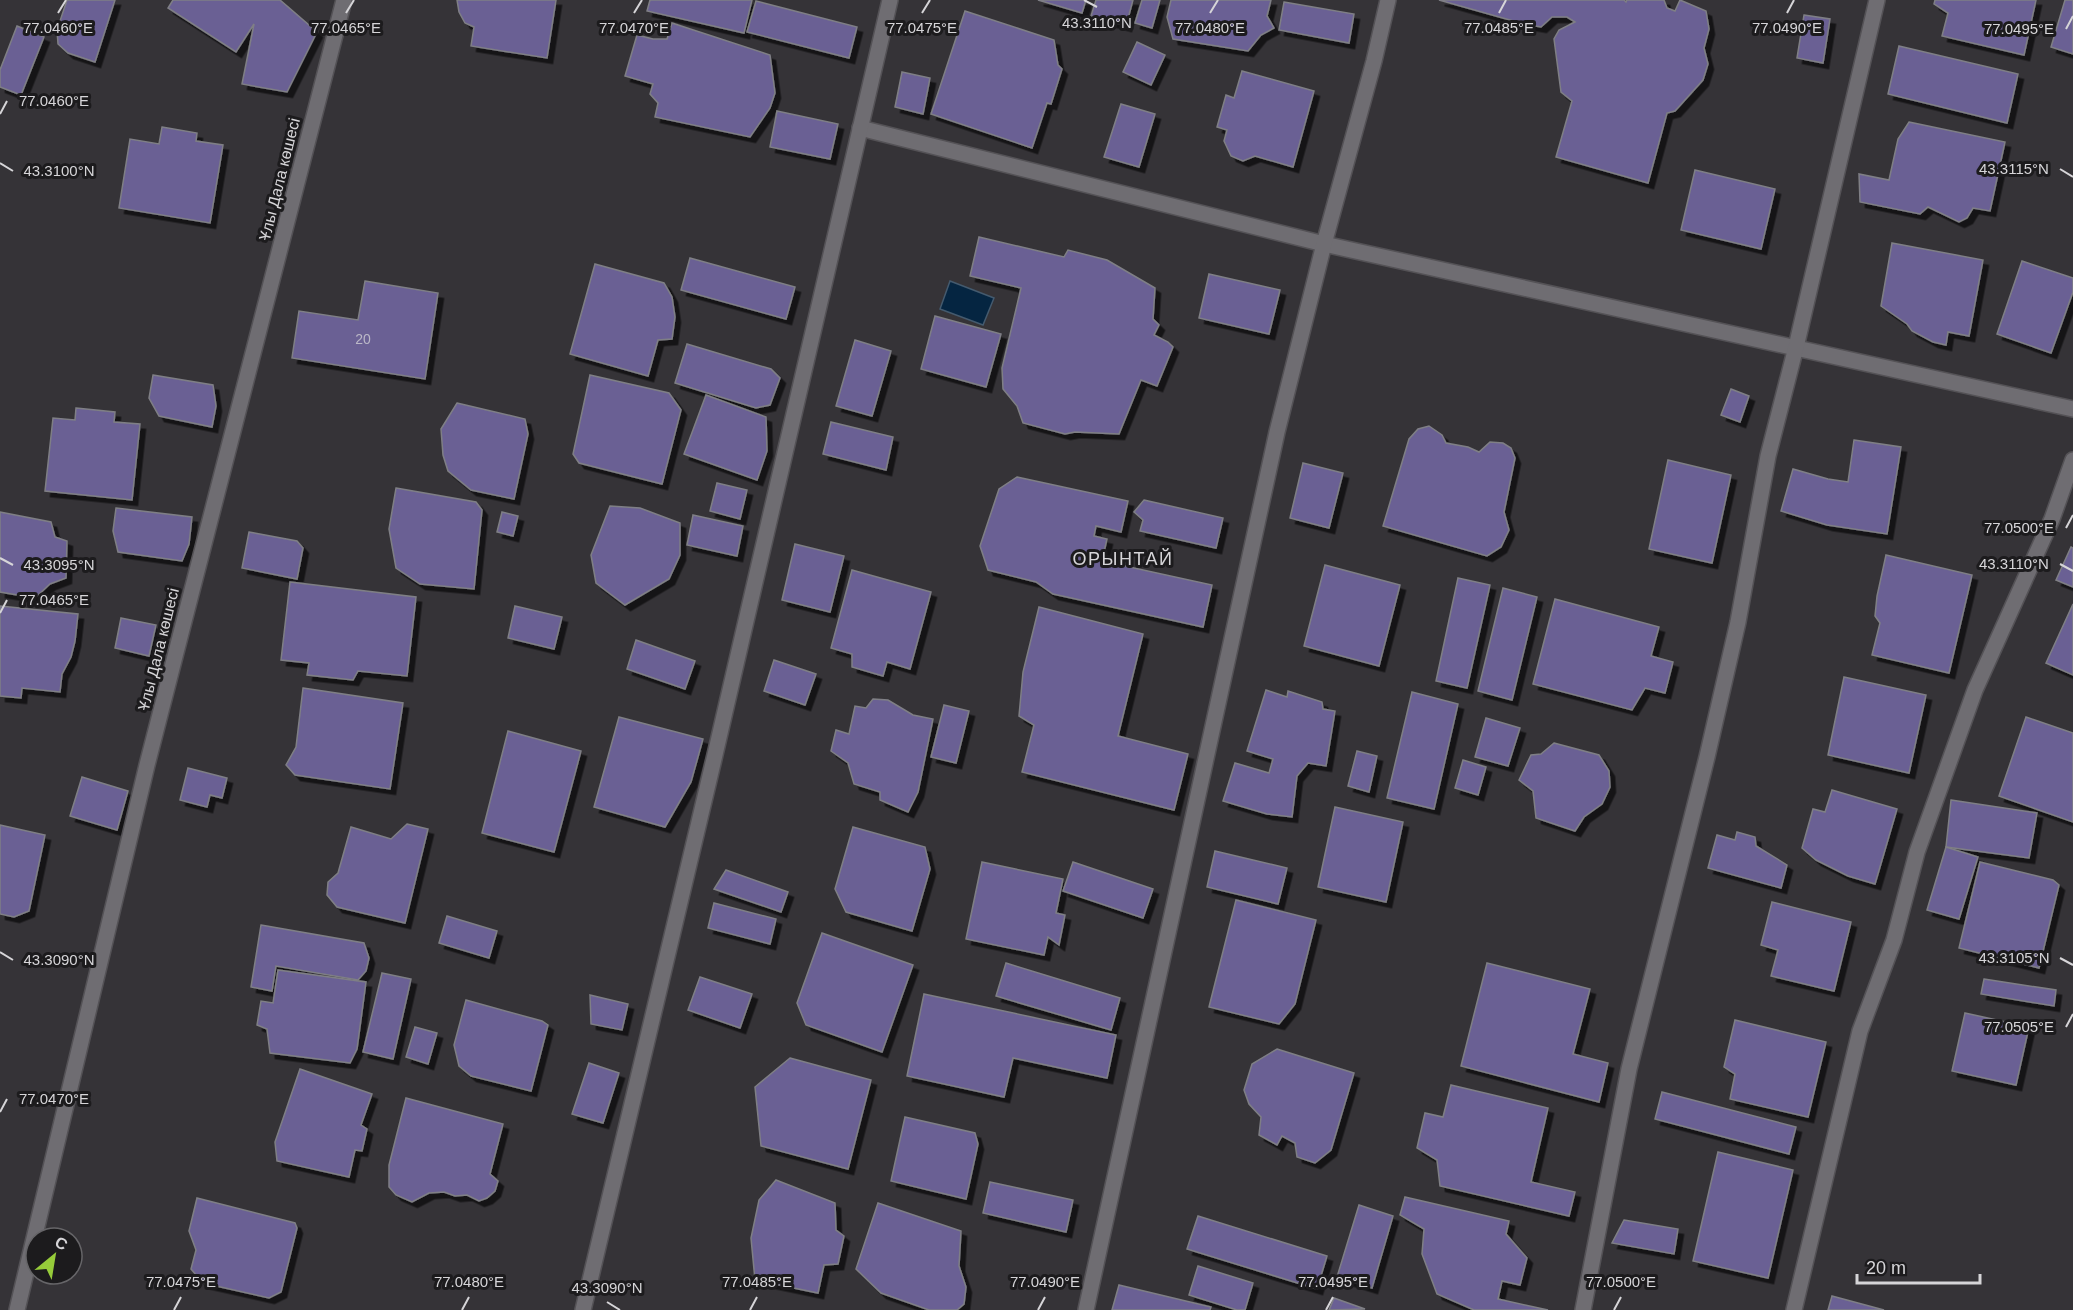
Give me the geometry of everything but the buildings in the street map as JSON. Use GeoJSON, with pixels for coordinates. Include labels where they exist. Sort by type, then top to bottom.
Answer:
{"type":"FeatureCollection","features":[{"type":"Feature","properties":{"kind":"street","name":"Ұлы Дала көшесі"},"geometry":{"type":"LineString","coordinates":[[17,1310],[147,765],[344,0]]}},
{"type":"Feature","properties":{"kind":"street"},"geometry":{"type":"LineString","coordinates":[[583,1310],[714,759],[890,0]]}},
{"type":"Feature","properties":{"kind":"street"},"geometry":{"type":"LineString","coordinates":[[1086,1310],[1277,432],[1388,0]]}},
{"type":"Feature","properties":{"kind":"street"},"geometry":{"type":"LineString","coordinates":[[1583,1310],[1629,1069],[1707,757],[1738,622],[1768,456],[1796,347],[1877,0]]}},
{"type":"Feature","properties":{"kind":"street"},"geometry":{"type":"LineString","coordinates":[[860,128],[1324,244],[2073,409]]}},
{"type":"Feature","properties":{"kind":"street"},"geometry":{"type":"LineString","coordinates":[[1794,1310],[1860,1031],[1894,940],[1917,852],[1975,690],[2052,519],[2073,460]]}},
{"type":"Feature","properties":{"kind":"water"},"geometry":{"type":"Polygon","coordinates":[[[950,281],[994,298],[983,325],[940,309],[950,281]]]}},
{"type":"Feature","properties":{"kind":"district","name":"ОРЫНТАЙ"},"geometry":{"type":"Point","coordinates":[1123,559]}}]}
